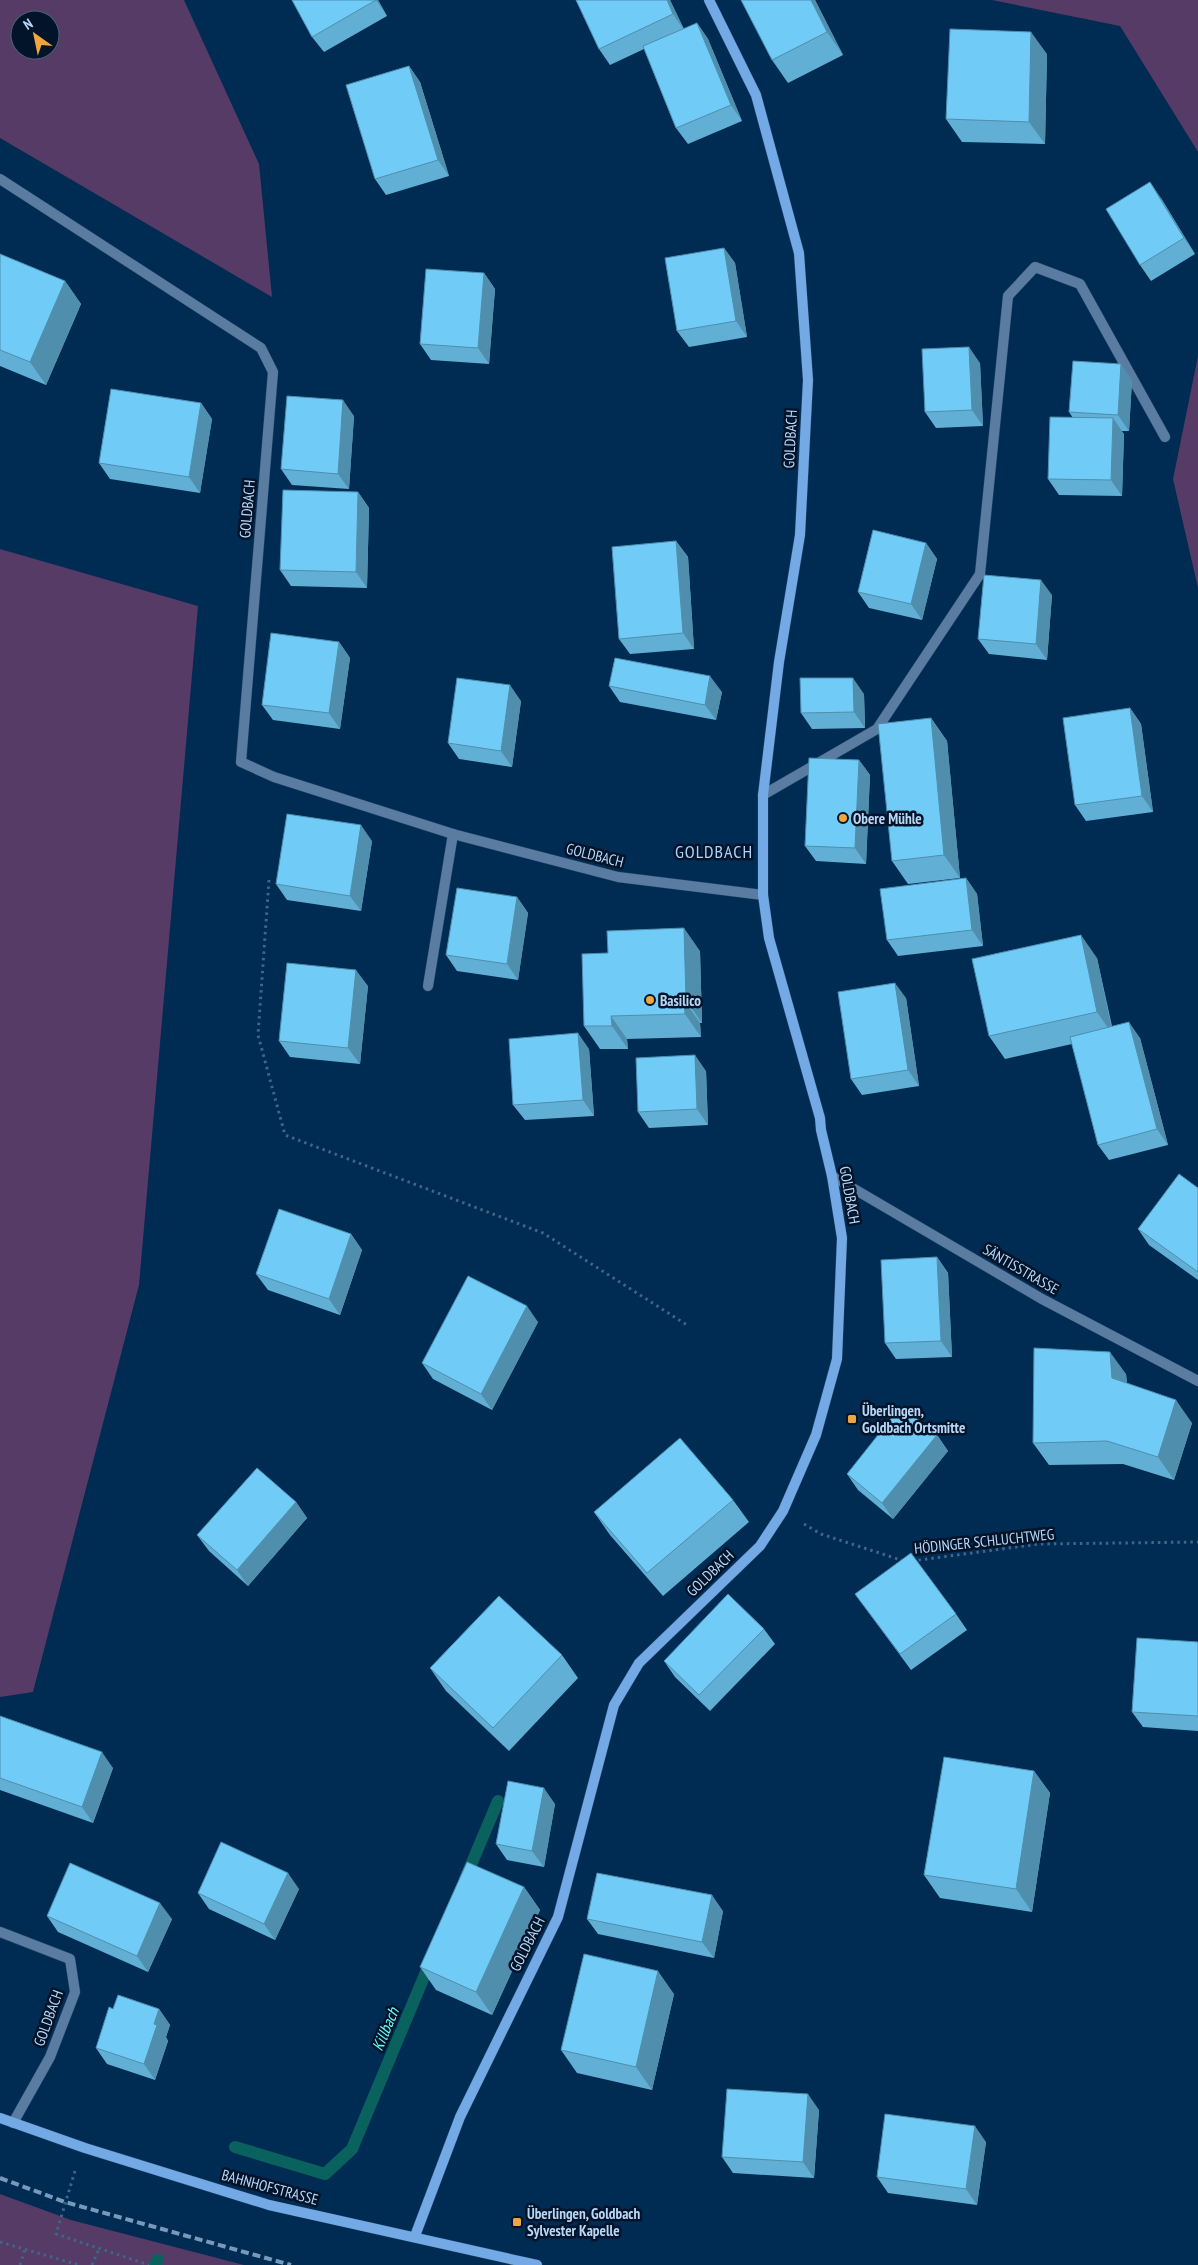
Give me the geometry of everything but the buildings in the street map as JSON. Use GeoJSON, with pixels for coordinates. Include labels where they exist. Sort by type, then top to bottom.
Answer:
{"type":"FeatureCollection","features":[{"type":"Feature","properties":{"kind":"street","name":"GOLDBACH"},"geometry":{"type":"LineString","coordinates":[[415,2236],[460,2117],[558,1917],[614,1705],[638,1663],[760,1546],[783,1511],[816,1434],[837,1359],[842,1238],[820,1118],[769,938],[763,895],[763,795],[779,662],[800,535],[808,380],[799,253],[756,95],[709,0]]}},
{"type":"Feature","properties":{"kind":"street","name":"GOLDBACH"},"geometry":{"type":"LineString","coordinates":[[0,179],[261,348],[272,372],[241,762],[274,777],[453,834],[618,877],[763,895]]}},
{"type":"Feature","properties":{"kind":"street"},"geometry":{"type":"LineString","coordinates":[[763,795],[877,729],[980,574],[1008,296],[1035,268],[1080,284],[1165,437]]}},
{"type":"Feature","properties":{"kind":"street"},"geometry":{"type":"LineString","coordinates":[[428,986],[453,834]]}},
{"type":"Feature","properties":{"kind":"street","name":"SÄNTISSTRASSE"},"geometry":{"type":"LineString","coordinates":[[832,1176],[1042,1299],[1198,1381]]}},
{"type":"Feature","properties":{"kind":"street","name":"GOLDBACH"},"geometry":{"type":"LineString","coordinates":[[0,1932],[70,1959],[75,1992],[50,2056],[13,2123]]}},
{"type":"Feature","properties":{"kind":"street","name":"BAHNHOFSTRASSE"},"geometry":{"type":"LineString","coordinates":[[0,2118],[81,2146],[269,2204],[538,2265]]}},
{"type":"Feature","properties":{"kind":"path"},"geometry":{"type":"LineString","coordinates":[[269,880],[258,1035],[285,1135],[543,1232],[687,1326]]}},
{"type":"Feature","properties":{"kind":"path","name":"HÖDINGER SCHLUCHTWEG"},"geometry":{"type":"LineString","coordinates":[[783,1511],[821,1534],[906,1562],[1039,1544],[1198,1542]]}},
{"type":"Feature","properties":{"kind":"path"},"geometry":{"type":"LineString","coordinates":[[76,2169],[56,2234],[148,2264]]}},
{"type":"Feature","properties":{"kind":"path"},"geometry":{"type":"LineString","coordinates":[[0,2242],[79,2265]]}},
{"type":"Feature","properties":{"kind":"path"},"geometry":{"type":"LineString","coordinates":[[20,2265],[25,2248]]}},
{"type":"Feature","properties":{"kind":"path"},"geometry":{"type":"LineString","coordinates":[[92,2265],[99,2249]]}},
{"type":"Feature","properties":{"kind":"shaded area"},"geometry":{"type":"Polygon","coordinates":[[[0,0],[184,0],[259,164],[272,297],[0,138],[0,0]]]}},
{"type":"Feature","properties":{"kind":"shaded area"},"geometry":{"type":"Polygon","coordinates":[[[992,0],[1198,0],[1198,152],[1120,26],[992,0]]]}},
{"type":"Feature","properties":{"kind":"shaded area"},"geometry":{"type":"Polygon","coordinates":[[[1198,356],[1198,588],[1173,479],[1198,356]]]}},
{"type":"Feature","properties":{"kind":"shaded area"},"geometry":{"type":"Polygon","coordinates":[[[0,549],[198,606],[139,1285],[33,1692],[0,1697],[0,549]]]}},
{"type":"Feature","properties":{"kind":"shaded area"},"geometry":{"type":"Polygon","coordinates":[[[0,2194],[71,2220],[244,2265],[0,2265],[0,2194]]]}},
{"type":"Feature","properties":{"kind":"waterway","name":"Killbach"},"geometry":{"type":"LineString","coordinates":[[465,1879],[498,1801]]}},
{"type":"Feature","properties":{"kind":"waterway","name":"Killbach"},"geometry":{"type":"LineString","coordinates":[[235,2147],[325,2174],[352,2149],[431,1960]]}},
{"type":"Feature","properties":{"kind":"waterway","name":"Killbach"},"geometry":{"type":"LineString","coordinates":[[154,2265],[158,2260]]}},
{"type":"Feature","properties":{"kind":"railway"},"geometry":{"type":"LineString","coordinates":[[0,2178],[65,2202],[291,2265]]}},
{"type":"Feature","properties":{"kind":"place","name":"Obere Mühle"},"geometry":{"type":"Point","coordinates":[843,818]}},
{"type":"Feature","properties":{"kind":"place","name":"Basilico"},"geometry":{"type":"Point","coordinates":[650,1000]}},
{"type":"Feature","properties":{"kind":"place","name":"Überlingen, Goldbach Ortsmitte"},"geometry":{"type":"Point","coordinates":[852,1419]}},
{"type":"Feature","properties":{"kind":"place","name":"Überlingen, Goldbach Sylvester Kapelle"},"geometry":{"type":"Point","coordinates":[517,2222]}},
{"type":"Feature","properties":{"kind":"district","name":"GOLDBACH"},"geometry":{"type":"Point","coordinates":[714,851]}}]}
